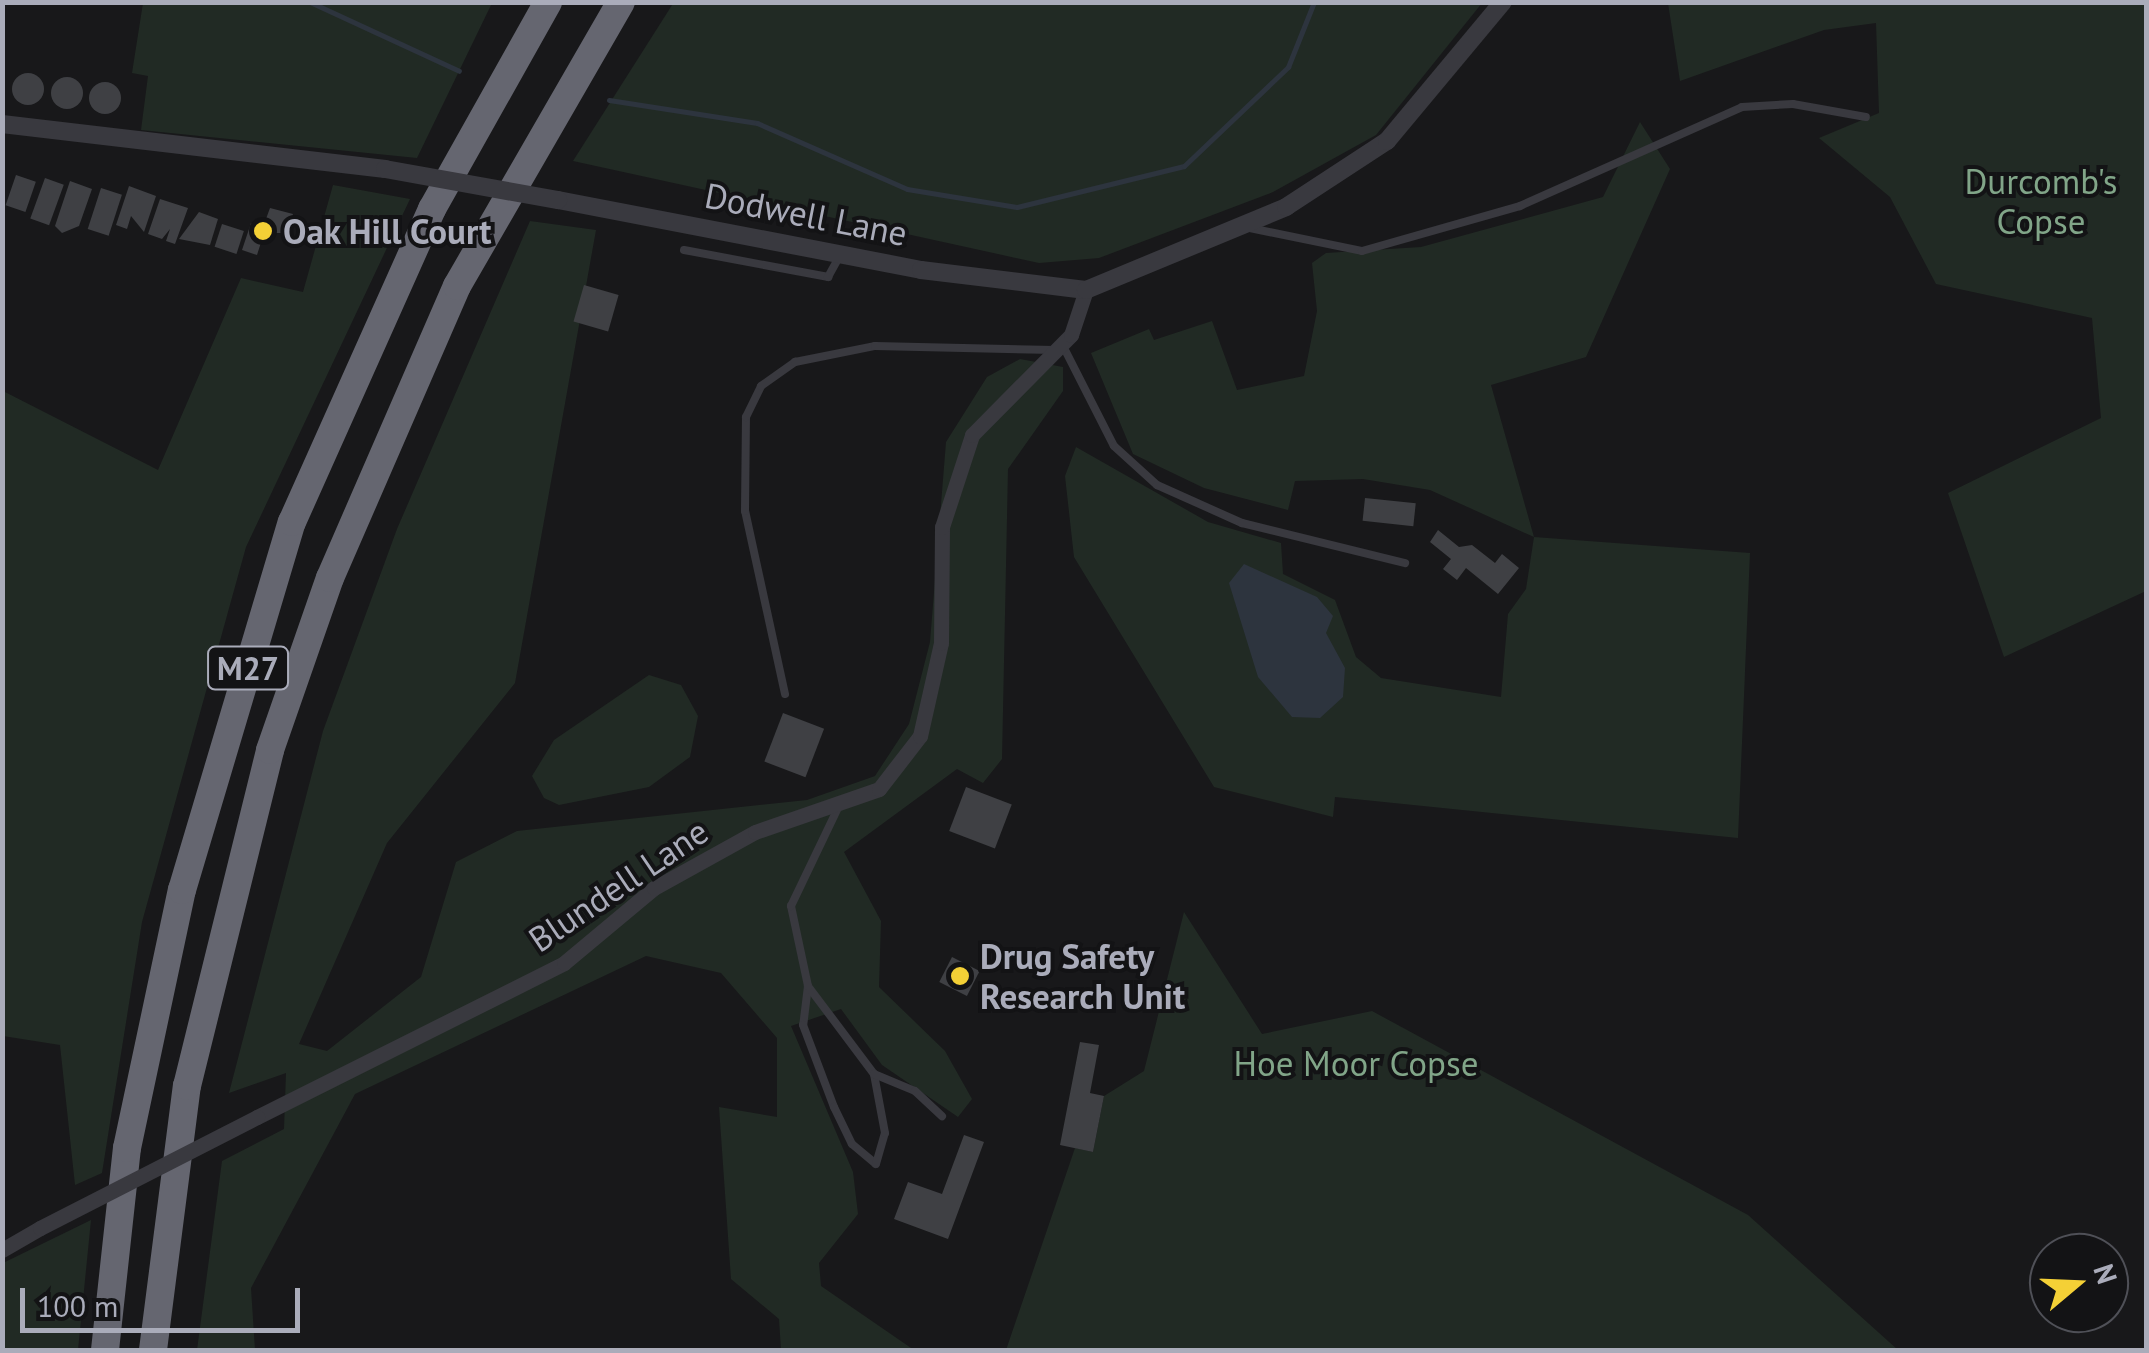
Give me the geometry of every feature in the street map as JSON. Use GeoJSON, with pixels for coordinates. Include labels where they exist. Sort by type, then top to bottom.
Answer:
{"type":"FeatureCollection","features":[{"type":"Feature","properties":{"kind":"highway","name":"M27"},"geometry":{"type":"LineString","coordinates":[[104,1350],[127,1148],[182,890],[292,522],[432,210],[548,2]]}},
{"type":"Feature","properties":{"kind":"highway","name":"M27"},"geometry":{"type":"LineString","coordinates":[[153,1350],[187,1086],[270,750],[330,578],[448,304],[518,166],[620,2]]}},
{"type":"Feature","properties":{"kind":"street"},"geometry":{"type":"LineString","coordinates":[[1086,290],[1240,226],[1387,141],[1504,2]]}},
{"type":"Feature","properties":{"kind":"street","name":"Dodwell Lane"},"geometry":{"type":"LineString","coordinates":[[2,124],[385,168],[841,253],[1086,290]]}},
{"type":"Feature","properties":{"kind":"street","name":"Blundell Lane"},"geometry":{"type":"LineString","coordinates":[[2,1250],[564,963],[654,888],[754,832],[879,789],[920,736],[941,643],[942,527],[972,435],[1059,347],[1086,290]]}},
{"type":"Feature","properties":{"kind":"lane"},"geometry":{"type":"LineString","coordinates":[[1240,226],[1278,241],[1362,251],[1520,206],[1742,107],[1793,104],[1866,117]]}},
{"type":"Feature","properties":{"kind":"lane"},"geometry":{"type":"LineString","coordinates":[[684,250],[828,277],[841,253]]}},
{"type":"Feature","properties":{"kind":"lane"},"geometry":{"type":"LineString","coordinates":[[785,694],[745,510],[746,417],[761,386],[795,362],[875,346],[1059,347],[1114,446],[1157,486],[1242,523],[1405,563]]}},
{"type":"Feature","properties":{"kind":"lane"},"geometry":{"type":"LineString","coordinates":[[808,986],[874,1074],[885,1133],[876,1164],[852,1144],[804,1025],[808,986],[791,906],[842,802]]}},
{"type":"Feature","properties":{"kind":"lane"},"geometry":{"type":"LineString","coordinates":[[874,1074],[915,1091],[942,1116]]}},
{"type":"Feature","properties":{"kind":"green space"},"geometry":{"type":"Polygon","coordinates":[[[143,2],[492,3],[417,158],[141,130],[148,76],[132,73],[143,2]]]}},
{"type":"Feature","properties":{"kind":"green space"},"geometry":{"type":"Polygon","coordinates":[[[674,2],[1482,3],[1376,135],[1273,192],[1099,258],[1039,263],[573,161],[674,2]]]}},
{"type":"Feature","properties":{"kind":"green space","name":"Durcomb's Copse"},"geometry":{"type":"Polygon","coordinates":[[[1668,3],[2146,3],[2146,591],[2004,657],[1948,493],[2101,418],[2092,318],[1936,284],[1890,197],[1819,138],[1879,113],[1876,23],[1824,30],[1680,81],[1668,3]]]}},
{"type":"Feature","properties":{"kind":"green space"},"geometry":{"type":"Polygon","coordinates":[[[1640,122],[1670,169],[1586,357],[1491,385],[1534,537],[1430,490],[1363,479],[1295,481],[1288,510],[1204,488],[1133,454],[1091,353],[1149,329],[1154,340],[1212,321],[1237,390],[1304,376],[1317,311],[1312,263],[1326,253],[1421,247],[1603,197],[1640,122]]]}},
{"type":"Feature","properties":{"kind":"green space"},"geometry":{"type":"Polygon","coordinates":[[[333,185],[410,199],[246,547],[142,922],[102,1173],[75,1185],[60,1045],[3,1036],[3,391],[158,470],[241,278],[303,292],[333,185]]]}},
{"type":"Feature","properties":{"kind":"green space"},"geometry":{"type":"Polygon","coordinates":[[[530,221],[596,230],[515,683],[387,843],[299,1044],[327,1051],[421,977],[456,862],[517,831],[807,800],[875,776],[909,724],[930,642],[946,442],[987,377],[1020,359],[1063,367],[1063,391],[1008,469],[1002,759],[983,783],[957,769],[844,852],[881,921],[879,987],[945,1051],[972,1099],[958,1117],[882,1065],[841,1009],[791,1026],[853,1172],[858,1214],[819,1263],[821,1286],[914,1350],[781,1350],[779,1319],[731,1279],[719,1107],[777,1117],[777,1038],[721,973],[646,956],[355,1094],[251,1288],[255,1350],[197,1350],[222,1161],[284,1129],[286,1073],[229,1093],[323,731],[397,529],[530,221]]]}},
{"type":"Feature","properties":{"kind":"green space"},"geometry":{"type":"Polygon","coordinates":[[[1076,447],[1208,522],[1281,543],[1283,574],[1335,600],[1356,657],[1381,678],[1501,697],[1508,614],[1526,589],[1534,537],[1750,553],[1738,838],[1335,797],[1333,817],[1214,787],[1074,557],[1065,476],[1076,447]]]}},
{"type":"Feature","properties":{"kind":"green space"},"geometry":{"type":"Polygon","coordinates":[[[649,675],[681,685],[698,716],[690,757],[649,787],[559,805],[544,798],[532,776],[554,740],[649,675]]]}},
{"type":"Feature","properties":{"kind":"green space","name":"Hoe Moor Copse"},"geometry":{"type":"Polygon","coordinates":[[[1184,912],[1262,1034],[1372,1011],[1748,1215],[1898,1350],[1006,1350],[1075,1148],[1093,1152],[1104,1096],[1144,1071],[1184,912]]]}},
{"type":"Feature","properties":{"kind":"green space"},"geometry":{"type":"Polygon","coordinates":[[[91,1220],[78,1350],[3,1350],[3,1263],[91,1220]]]}},
{"type":"Feature","properties":{"kind":"shaded area"},"geometry":{"type":"Polygon","coordinates":[[[1244,564],[1317,597],[1333,616],[1326,633],[1345,668],[1343,697],[1320,718],[1292,717],[1258,677],[1229,583],[1244,564]]]}},
{"type":"Feature","properties":{"kind":"building"},"geometry":{"type":"Polygon","coordinates":[[[28,73],[39,78],[44,89],[39,100],[28,105],[17,100],[12,89],[17,78],[28,73]]]}},
{"type":"Feature","properties":{"kind":"building"},"geometry":{"type":"Polygon","coordinates":[[[67,77],[78,82],[83,93],[78,104],[67,109],[56,104],[51,93],[56,82],[67,77]]]}},
{"type":"Feature","properties":{"kind":"building"},"geometry":{"type":"Polygon","coordinates":[[[105,82],[116,87],[121,98],[116,109],[105,114],[94,109],[89,98],[94,87],[105,82]]]}},
{"type":"Feature","properties":{"kind":"building"},"geometry":{"type":"Polygon","coordinates":[[[16,175],[36,182],[25,212],[6,205],[16,175]]]}},
{"type":"Feature","properties":{"kind":"building"},"geometry":{"type":"Polygon","coordinates":[[[45,178],[64,185],[49,225],[30,218],[45,178]]]}},
{"type":"Feature","properties":{"kind":"building"},"geometry":{"type":"Polygon","coordinates":[[[70,181],[92,189],[79,226],[62,233],[55,226],[70,181]]]}},
{"type":"Feature","properties":{"kind":"building"},"geometry":{"type":"Polygon","coordinates":[[[129,186],[156,196],[144,232],[131,216],[127,229],[116,225],[129,186]]]}},
{"type":"Feature","properties":{"kind":"building"},"geometry":{"type":"Polygon","coordinates":[[[101,188],[122,195],[109,236],[88,229],[101,188]]]}},
{"type":"Feature","properties":{"kind":"building"},"geometry":{"type":"Polygon","coordinates":[[[160,199],[188,208],[175,244],[166,241],[170,229],[162,239],[148,234],[160,199]]]}},
{"type":"Feature","properties":{"kind":"building","name":"Oak Hill Court"},"geometry":{"type":"Polygon","coordinates":[[[270,208],[293,214],[286,233],[264,233],[257,255],[242,250],[251,223],[263,227],[270,208]]]}},
{"type":"Feature","properties":{"kind":"building"},"geometry":{"type":"Polygon","coordinates":[[[199,212],[218,219],[210,245],[179,239],[199,212]]]}},
{"type":"Feature","properties":{"kind":"building"},"geometry":{"type":"Polygon","coordinates":[[[222,224],[244,231],[236,254],[215,247],[222,224]]]}},
{"type":"Feature","properties":{"kind":"building"},"geometry":{"type":"Polygon","coordinates":[[[584,285],[619,295],[608,331],[574,322],[584,285]]]}},
{"type":"Feature","properties":{"kind":"building"},"geometry":{"type":"Polygon","coordinates":[[[1365,498],[1416,503],[1413,526],[1363,521],[1365,498]]]}},
{"type":"Feature","properties":{"kind":"building"},"geometry":{"type":"Polygon","coordinates":[[[1438,530],[1459,547],[1472,545],[1495,563],[1502,554],[1519,568],[1498,594],[1466,568],[1457,580],[1443,569],[1451,559],[1430,542],[1438,530]]]}},
{"type":"Feature","properties":{"kind":"building"},"geometry":{"type":"Polygon","coordinates":[[[783,713],[824,729],[805,777],[764,762],[783,713]]]}},
{"type":"Feature","properties":{"kind":"building"},"geometry":{"type":"Polygon","coordinates":[[[966,787],[1012,805],[995,848],[949,831],[966,787]]]}},
{"type":"Feature","properties":{"kind":"building","name":"Drug Safety Research Unit"},"geometry":{"type":"Polygon","coordinates":[[[952,957],[980,971],[967,996],[939,982],[952,957]]]}},
{"type":"Feature","properties":{"kind":"building"},"geometry":{"type":"Polygon","coordinates":[[[1080,1042],[1099,1045],[1090,1093],[1104,1096],[1093,1152],[1060,1145],[1080,1042]]]}},
{"type":"Feature","properties":{"kind":"building"},"geometry":{"type":"Polygon","coordinates":[[[964,1135],[984,1142],[948,1239],[894,1219],[908,1182],[942,1194],[964,1135]]]}},
{"type":"Feature","properties":{"kind":"waterway"},"geometry":{"type":"LineString","coordinates":[[310,2],[459,71]]}},
{"type":"Feature","properties":{"kind":"waterway"},"geometry":{"type":"LineString","coordinates":[[609,100],[757,123],[907,189],[1017,207],[1184,166],[1288,67],[1314,2]]}},
{"type":"Feature","properties":{"kind":"place","name":"Oak Hill Court"},"geometry":{"type":"Point","coordinates":[263,231]}},
{"type":"Feature","properties":{"kind":"place","name":"Drug Safety Research Unit"},"geometry":{"type":"Point","coordinates":[960,976]}}]}
